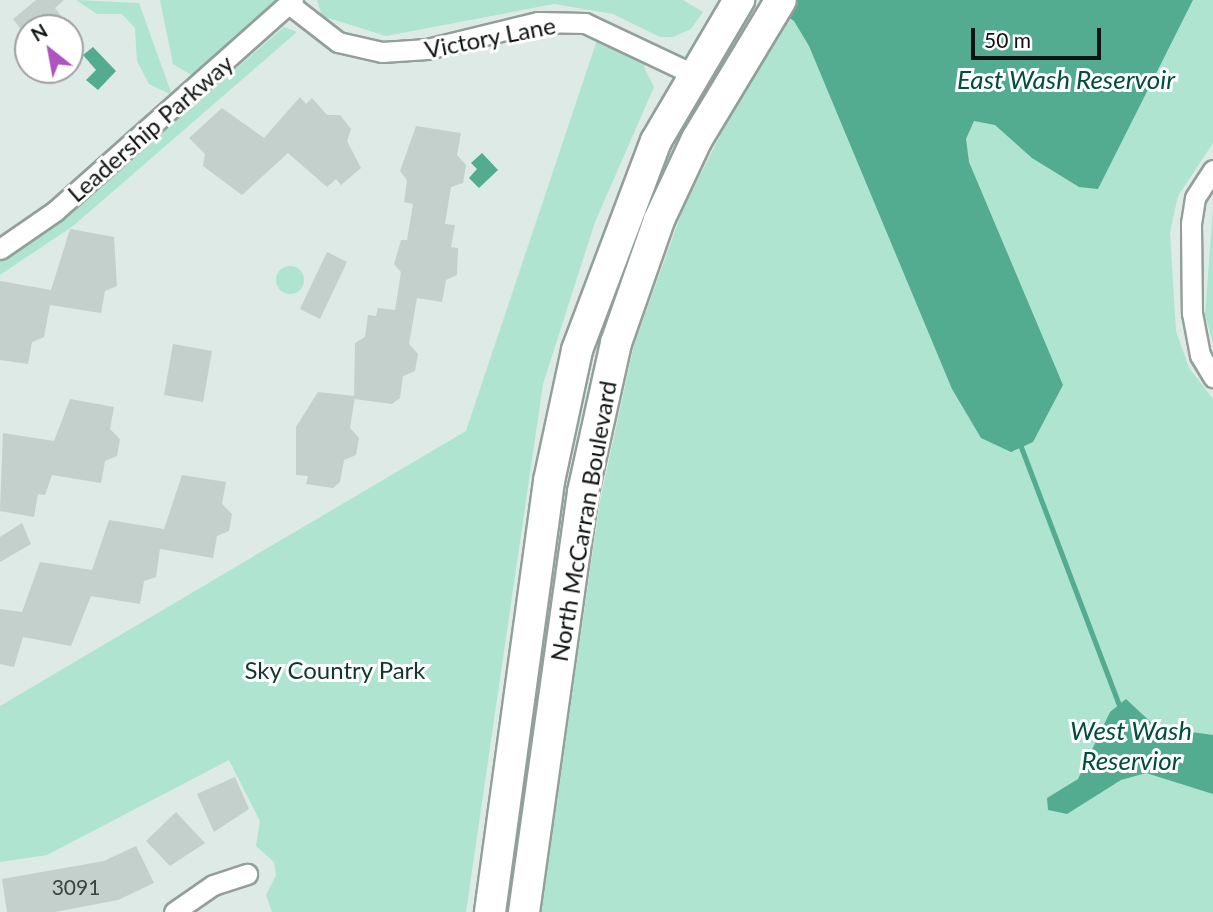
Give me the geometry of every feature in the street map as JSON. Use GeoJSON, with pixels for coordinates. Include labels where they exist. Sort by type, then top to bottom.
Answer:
{"type":"FeatureCollection","features":[{"type":"Feature","properties":{"kind":"main road","name":"North McCarran Boulevard"},"geometry":{"type":"LineString","coordinates":[[524,912],[594,432],[634,287],[697,139],[723,90],[781,0]]}},
{"type":"Feature","properties":{"kind":"main road","name":"North McCarran Boulevard"},"geometry":{"type":"LineString","coordinates":[[490,912],[549,481],[578,350],[626,209],[693,74],[732,10]]}},
{"type":"Feature","properties":{"kind":"main road"},"geometry":{"type":"LineString","coordinates":[[723,90],[715,61],[732,10]]}},
{"type":"Feature","properties":{"kind":"main road"},"geometry":{"type":"LineString","coordinates":[[693,74],[701,87],[697,139]]}},
{"type":"Feature","properties":{"kind":"street","name":"Victory Lane"},"geometry":{"type":"LineString","coordinates":[[291,2],[338,42],[382,52],[427,49],[538,22],[585,23],[693,74]]}},
{"type":"Feature","properties":{"kind":"street","name":"Leadership Parkway"},"geometry":{"type":"LineString","coordinates":[[0,249],[55,211],[291,2]]}},
{"type":"Feature","properties":{"kind":"street"},"geometry":{"type":"LineString","coordinates":[[1213,170],[1195,198],[1191,224],[1192,313],[1200,355],[1213,377]]}},
{"type":"Feature","properties":{"kind":"street"},"geometry":{"type":"LineString","coordinates":[[174,912],[213,885],[247,874]]}},
{"type":"Feature","properties":{"kind":"green space"},"geometry":{"type":"Polygon","coordinates":[[[76,0],[139,3],[172,95],[149,84],[137,61],[135,28],[122,14],[97,14],[76,0]]]}},
{"type":"Feature","properties":{"kind":"green space"},"geometry":{"type":"Polygon","coordinates":[[[160,0],[278,0],[193,76],[173,64],[160,0]]]}},
{"type":"Feature","properties":{"kind":"green space"},"geometry":{"type":"Polygon","coordinates":[[[317,0],[683,0],[703,12],[691,29],[673,37],[660,37],[613,14],[554,4],[386,36],[322,16],[317,0]]]}},
{"type":"Feature","properties":{"kind":"green space"},"geometry":{"type":"Polygon","coordinates":[[[801,0],[1213,0],[1213,143],[1178,196],[1170,232],[1176,331],[1189,368],[1213,399],[1213,912],[541,912],[600,501],[634,345],[683,209],[743,90],[801,0]]]}},
{"type":"Feature","properties":{"kind":"green space"},"geometry":{"type":"Polygon","coordinates":[[[284,27],[297,32],[73,226],[0,275],[0,261],[68,215],[284,27]]]}},
{"type":"Feature","properties":{"kind":"green space","name":"Sky Country Park"},"geometry":{"type":"Polygon","coordinates":[[[598,37],[648,61],[644,67],[654,87],[595,222],[543,384],[466,912],[272,912],[266,895],[276,875],[274,862],[256,846],[260,821],[229,760],[47,855],[0,862],[0,706],[466,431],[598,37]]]}},
{"type":"Feature","properties":{"kind":"green space"},"geometry":{"type":"Polygon","coordinates":[[[1213,208],[1213,343],[1205,315],[1213,208]]]}},
{"type":"Feature","properties":{"kind":"green space"},"geometry":{"type":"Polygon","coordinates":[[[290,266],[300,270],[304,280],[300,290],[290,294],[280,290],[276,280],[280,270],[290,266]]]}},
{"type":"Feature","properties":{"kind":"water","name":"East Wash Reservoir"},"geometry":{"type":"Polygon","coordinates":[[[763,0],[1193,0],[1098,189],[1079,187],[1032,158],[995,125],[974,121],[966,139],[969,162],[1063,385],[1033,442],[1011,452],[981,438],[952,389],[809,46],[794,21],[763,0]]]}},
{"type":"Feature","properties":{"kind":"water"},"geometry":{"type":"Polygon","coordinates":[[[93,47],[116,71],[98,90],[86,80],[96,70],[84,54],[93,47]]]}},
{"type":"Feature","properties":{"kind":"water"},"geometry":{"type":"Polygon","coordinates":[[[482,153],[498,170],[479,188],[469,178],[477,169],[471,163],[482,153]]]}},
{"type":"Feature","properties":{"kind":"water","name":"West Wash Reservior"},"geometry":{"type":"Polygon","coordinates":[[[1126,699],[1156,727],[1213,735],[1213,794],[1146,773],[1121,780],[1067,814],[1048,810],[1047,798],[1078,779],[1110,712],[1126,699]]]}},
{"type":"Feature","properties":{"kind":"building"},"geometry":{"type":"Polygon","coordinates":[[[36,0],[64,0],[55,8],[60,14],[19,14],[36,0]]]}},
{"type":"Feature","properties":{"kind":"building"},"geometry":{"type":"Polygon","coordinates":[[[300,97],[306,104],[312,98],[327,115],[340,115],[351,129],[347,141],[361,168],[341,185],[336,179],[327,187],[288,153],[242,195],[203,166],[205,154],[189,138],[222,108],[264,138],[300,97]]]}},
{"type":"Feature","properties":{"kind":"building"},"geometry":{"type":"Polygon","coordinates":[[[416,126],[461,133],[457,155],[466,165],[463,183],[451,187],[445,224],[455,225],[451,247],[458,248],[457,275],[446,280],[442,302],[417,298],[409,344],[418,354],[415,371],[403,376],[400,398],[392,404],[354,399],[355,343],[365,337],[368,315],[376,316],[378,308],[395,310],[401,272],[394,264],[401,240],[407,240],[413,204],[404,202],[407,180],[400,171],[416,126]]]}},
{"type":"Feature","properties":{"kind":"building"},"geometry":{"type":"Polygon","coordinates":[[[70,229],[114,237],[117,286],[105,291],[101,313],[50,305],[44,337],[32,342],[28,364],[0,360],[0,281],[51,290],[70,229]]]}},
{"type":"Feature","properties":{"kind":"building"},"geometry":{"type":"Polygon","coordinates":[[[327,252],[347,262],[320,319],[300,309],[327,252]]]}},
{"type":"Feature","properties":{"kind":"building"},"geometry":{"type":"Polygon","coordinates":[[[173,344],[212,351],[203,402],[164,395],[173,344]]]}},
{"type":"Feature","properties":{"kind":"building"},"geometry":{"type":"Polygon","coordinates":[[[318,392],[355,396],[350,428],[359,438],[356,455],[344,460],[340,482],[333,488],[306,484],[308,476],[296,475],[296,427],[318,392]]]}},
{"type":"Feature","properties":{"kind":"building"},"geometry":{"type":"Polygon","coordinates":[[[70,399],[114,407],[110,429],[120,439],[117,456],[105,461],[101,483],[52,475],[45,495],[38,494],[34,517],[0,511],[3,433],[54,441],[70,399]]]}},
{"type":"Feature","properties":{"kind":"building"},"geometry":{"type":"Polygon","coordinates":[[[182,475],[226,482],[222,504],[232,514],[229,531],[217,536],[213,558],[160,549],[156,577],[144,581],[140,604],[91,596],[71,646],[23,637],[14,667],[0,664],[0,609],[22,612],[40,562],[92,570],[109,520],[164,529],[182,475]]]}},
{"type":"Feature","properties":{"kind":"building"},"geometry":{"type":"Polygon","coordinates":[[[22,523],[31,544],[0,562],[0,537],[22,523]]]}},
{"type":"Feature","properties":{"kind":"building"},"geometry":{"type":"Polygon","coordinates":[[[235,777],[249,809],[214,832],[197,794],[235,777]]]}},
{"type":"Feature","properties":{"kind":"building"},"geometry":{"type":"Polygon","coordinates":[[[176,812],[205,843],[170,866],[146,841],[176,812]]]}},
{"type":"Feature","properties":{"kind":"building"},"geometry":{"type":"Polygon","coordinates":[[[136,846],[154,883],[118,900],[55,912],[7,912],[2,879],[104,861],[136,846]]]}},
{"type":"Feature","properties":{"kind":"waterway"},"geometry":{"type":"LineString","coordinates":[[1021,447],[1119,705]]}}]}
